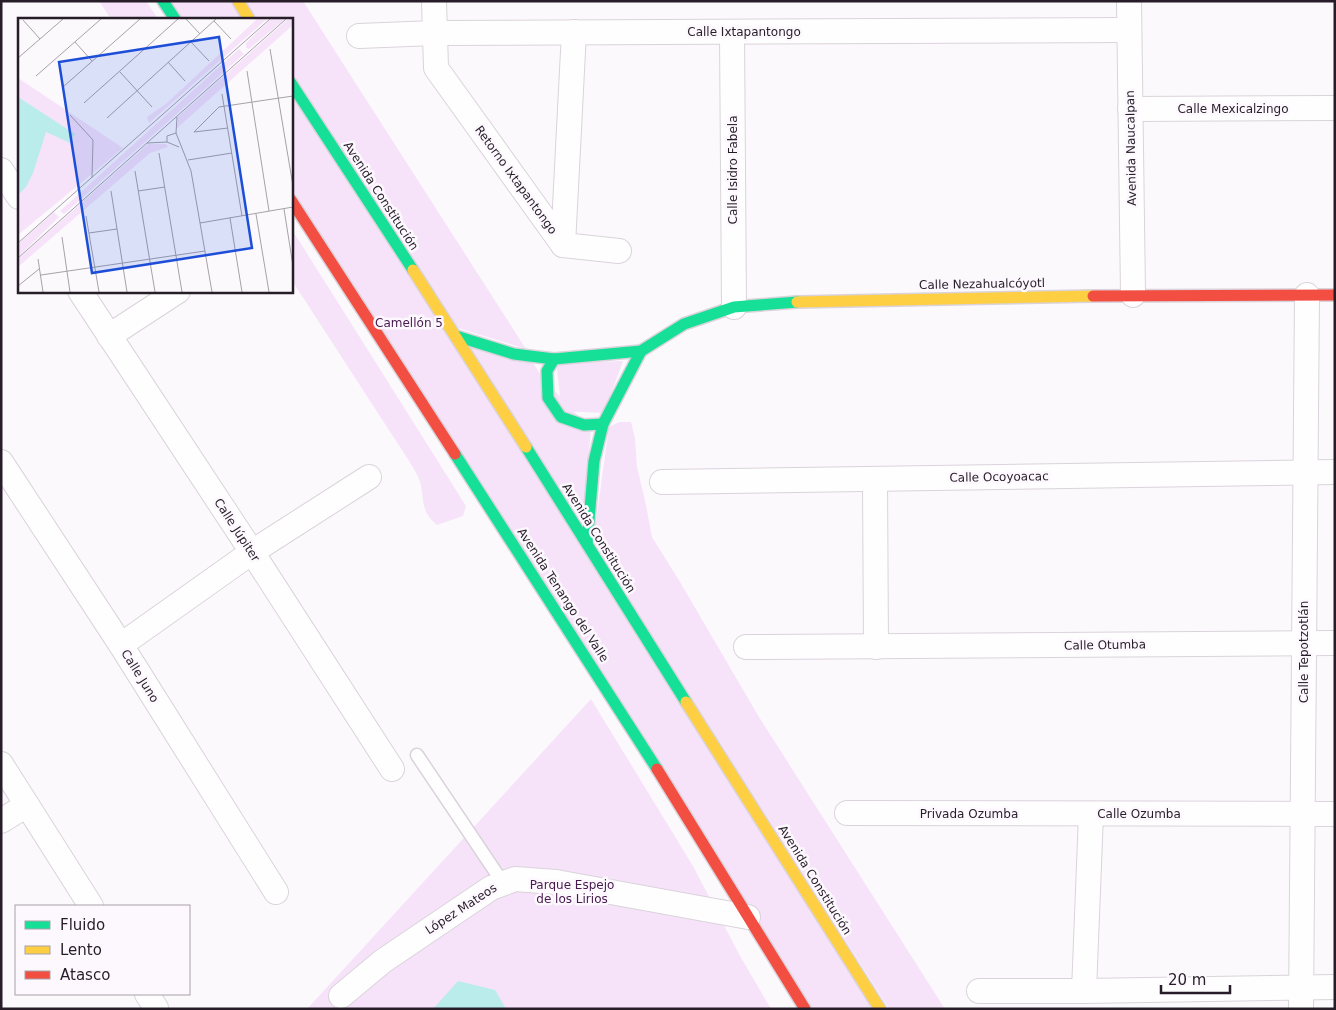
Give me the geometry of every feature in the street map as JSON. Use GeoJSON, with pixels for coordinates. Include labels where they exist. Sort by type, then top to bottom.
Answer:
{"type":"FeatureCollection","features":[{"type":"Feature","properties":{"kind":"main road"},"geometry":{"type":"LineString","coordinates":[[164,1],[174,18]]}},
{"type":"Feature","properties":{"kind":"main road"},"geometry":{"type":"LineString","coordinates":[[238,1],[248,18]]}},
{"type":"Feature","properties":{"kind":"main road","name":"Avenida Constitución"},"geometry":{"type":"LineString","coordinates":[[292,85],[456,336],[880,1009]]}},
{"type":"Feature","properties":{"kind":"main road","name":"Avenida Tenango del Valle"},"geometry":{"type":"LineString","coordinates":[[292,202],[643,745],[805,1009]]}},
{"type":"Feature","properties":{"kind":"main road","name":"Calle Nezahualcóyotl"},"geometry":{"type":"LineString","coordinates":[[456,336],[514,354],[554,359],[641,351],[684,324],[734,307],[803,301],[1132,295],[1335,295]]}},
{"type":"Feature","properties":{"kind":"main road"},"geometry":{"type":"LineString","coordinates":[[587,544],[594,461],[603,424],[641,351]]}},
{"type":"Feature","properties":{"kind":"main road"},"geometry":{"type":"LineString","coordinates":[[554,359],[547,372],[548,398],[561,417],[584,425],[603,424]]}},
{"type":"Feature","properties":{"kind":"street","name":"Retorno Ixtapantongo"},"geometry":{"type":"LineString","coordinates":[[434,1],[436,68],[562,245]]}},
{"type":"Feature","properties":{"kind":"street","name":"Avenida Naucalpan"},"geometry":{"type":"LineString","coordinates":[[1129,1],[1132,295]]}},
{"type":"Feature","properties":{"kind":"street","name":"Calle Ixtapantongo"},"geometry":{"type":"LineString","coordinates":[[359,36],[434,32],[1130,30]]}},
{"type":"Feature","properties":{"kind":"street","name":"Retorno Ixtapantongo"},"geometry":{"type":"LineString","coordinates":[[562,245],[574,32]]}},
{"type":"Feature","properties":{"kind":"street","name":"Calle Isidro Fabela"},"geometry":{"type":"LineString","coordinates":[[732,32],[734,307]]}},
{"type":"Feature","properties":{"kind":"street","name":"Calle Mexicalzingo"},"geometry":{"type":"LineString","coordinates":[[1130,109],[1335,108]]}},
{"type":"Feature","properties":{"kind":"street"},"geometry":{"type":"LineString","coordinates":[[8,170],[18,195]]}},
{"type":"Feature","properties":{"kind":"street"},"geometry":{"type":"LineString","coordinates":[[562,245],[619,251]]}},
{"type":"Feature","properties":{"kind":"street","name":"Calle Júpiter"},"geometry":{"type":"LineString","coordinates":[[81,292],[392,769]]}},
{"type":"Feature","properties":{"kind":"street"},"geometry":{"type":"LineString","coordinates":[[109,336],[176,292]]}},
{"type":"Feature","properties":{"kind":"street","name":"Calle Tepotzotlán"},"geometry":{"type":"LineString","coordinates":[[1301,998],[1307,295]]}},
{"type":"Feature","properties":{"kind":"street","name":"Calle Juno"},"geometry":{"type":"LineString","coordinates":[[1,462],[121,645],[276,892]]}},
{"type":"Feature","properties":{"kind":"street","name":"Calle Ocoyoacac"},"geometry":{"type":"LineString","coordinates":[[662,482],[1335,472]]}},
{"type":"Feature","properties":{"kind":"street"},"geometry":{"type":"LineString","coordinates":[[121,645],[252,552],[369,477]]}},
{"type":"Feature","properties":{"kind":"street"},"geometry":{"type":"LineString","coordinates":[[875,479],[876,647]]}},
{"type":"Feature","properties":{"kind":"street","name":"Calle Otumba"},"geometry":{"type":"LineString","coordinates":[[746,647],[1335,643]]}},
{"type":"Feature","properties":{"kind":"street"},"geometry":{"type":"LineString","coordinates":[[1,764],[90,905]]}},
{"type":"Feature","properties":{"kind":"street"},"geometry":{"type":"LineString","coordinates":[[1,821],[27,805]]}},
{"type":"Feature","properties":{"kind":"street","name":"Privada Ozumba"},"geometry":{"type":"LineString","coordinates":[[848,813],[1091,814]]}},
{"type":"Feature","properties":{"kind":"street","name":"Calle Ozumba"},"geometry":{"type":"LineString","coordinates":[[1084,991],[1091,814],[1335,814]]}},
{"type":"Feature","properties":{"kind":"street","name":"López Mateos"},"geometry":{"type":"LineString","coordinates":[[341,996],[383,960],[491,888],[515,879],[556,882],[748,917]]}},
{"type":"Feature","properties":{"kind":"street"},"geometry":{"type":"LineString","coordinates":[[979,991],[1084,991],[1301,998],[1335,987]]}},
{"type":"Feature","properties":{"kind":"street"},"geometry":{"type":"LineString","coordinates":[[148,995],[156,1008]]}},
{"type":"Feature","properties":{"kind":"lane"},"geometry":{"type":"LineString","coordinates":[[417,755],[503,883]]}},
{"type":"Feature","properties":{"kind":"green space"},"geometry":{"type":"Polygon","coordinates":[[[99,1],[146,1],[157,18],[110,18],[99,1]]]}},
{"type":"Feature","properties":{"kind":"green space"},"geometry":{"type":"Polygon","coordinates":[[[165,1],[236,1],[246,18],[175,18],[165,1]]]}},
{"type":"Feature","properties":{"kind":"green space"},"geometry":{"type":"Polygon","coordinates":[[[245,1],[303,1],[526,349],[458,328],[292,75],[292,18],[255,18],[245,1]]]}},
{"type":"Feature","properties":{"kind":"green space","name":"Camellón 5"},"geometry":{"type":"Polygon","coordinates":[[[292,89],[878,1009],[810,1009],[292,198],[292,89]]]}},
{"type":"Feature","properties":{"kind":"green space"},"geometry":{"type":"Polygon","coordinates":[[[292,230],[466,506],[463,516],[437,525],[425,510],[420,482],[412,466],[292,281],[292,230]]]}},
{"type":"Feature","properties":{"kind":"green space"},"geometry":{"type":"Polygon","coordinates":[[[469,346],[533,363],[543,378],[591,430],[582,524],[469,346]]]}},
{"type":"Feature","properties":{"kind":"green space"},"geometry":{"type":"Polygon","coordinates":[[[623,361],[604,413],[562,411],[556,363],[623,361]]]}},
{"type":"Feature","properties":{"kind":"green space"},"geometry":{"type":"Polygon","coordinates":[[[619,422],[631,422],[635,438],[637,467],[652,537],[759,717],[945,1009],[889,1009],[593,543],[609,427],[619,422]]]}},
{"type":"Feature","properties":{"kind":"green space","name":"Parque Espejo de los Lirios"},"geometry":{"type":"Polygon","coordinates":[[[591,699],[693,866],[739,954],[771,1009],[307,1009],[591,699]]]}},
{"type":"Feature","properties":{"kind":"water"},"geometry":{"type":"Polygon","coordinates":[[[458,981],[495,990],[506,1009],[433,1009],[458,981]]]}},
{"type":"Feature","properties":{"kind":"traffic: fast"},"geometry":{"type":"LineString","coordinates":[[163,1],[174,18]]}},
{"type":"Feature","properties":{"kind":"traffic: fast"},"geometry":{"type":"LineString","coordinates":[[292,85],[413,270]]}},
{"type":"Feature","properties":{"kind":"traffic: fast"},"geometry":{"type":"LineString","coordinates":[[456,336],[514,354],[554,359],[641,351],[684,324],[734,307],[797,302]]}},
{"type":"Feature","properties":{"kind":"traffic: fast"},"geometry":{"type":"LineString","coordinates":[[587,544],[594,461],[603,424],[641,351]]}},
{"type":"Feature","properties":{"kind":"traffic: fast"},"geometry":{"type":"LineString","coordinates":[[554,359],[547,371],[548,398],[561,417],[584,425],[603,424]]}},
{"type":"Feature","properties":{"kind":"traffic: fast"},"geometry":{"type":"LineString","coordinates":[[526,447],[686,702]]}},
{"type":"Feature","properties":{"kind":"traffic: fast"},"geometry":{"type":"LineString","coordinates":[[455,454],[657,769]]}},
{"type":"Feature","properties":{"kind":"traffic: slow"},"geometry":{"type":"LineString","coordinates":[[238,1],[248,18]]}},
{"type":"Feature","properties":{"kind":"traffic: slow"},"geometry":{"type":"LineString","coordinates":[[413,270],[526,447]]}},
{"type":"Feature","properties":{"kind":"traffic: slow"},"geometry":{"type":"LineString","coordinates":[[797,302],[1093,296]]}},
{"type":"Feature","properties":{"kind":"traffic: slow"},"geometry":{"type":"LineString","coordinates":[[686,702],[880,1009]]}},
{"type":"Feature","properties":{"kind":"traffic: jam"},"geometry":{"type":"LineString","coordinates":[[292,202],[455,454]]}},
{"type":"Feature","properties":{"kind":"traffic: jam"},"geometry":{"type":"LineString","coordinates":[[1093,296],[1335,295]]}},
{"type":"Feature","properties":{"kind":"traffic: jam"},"geometry":{"type":"LineString","coordinates":[[657,769],[805,1009]]}}]}
